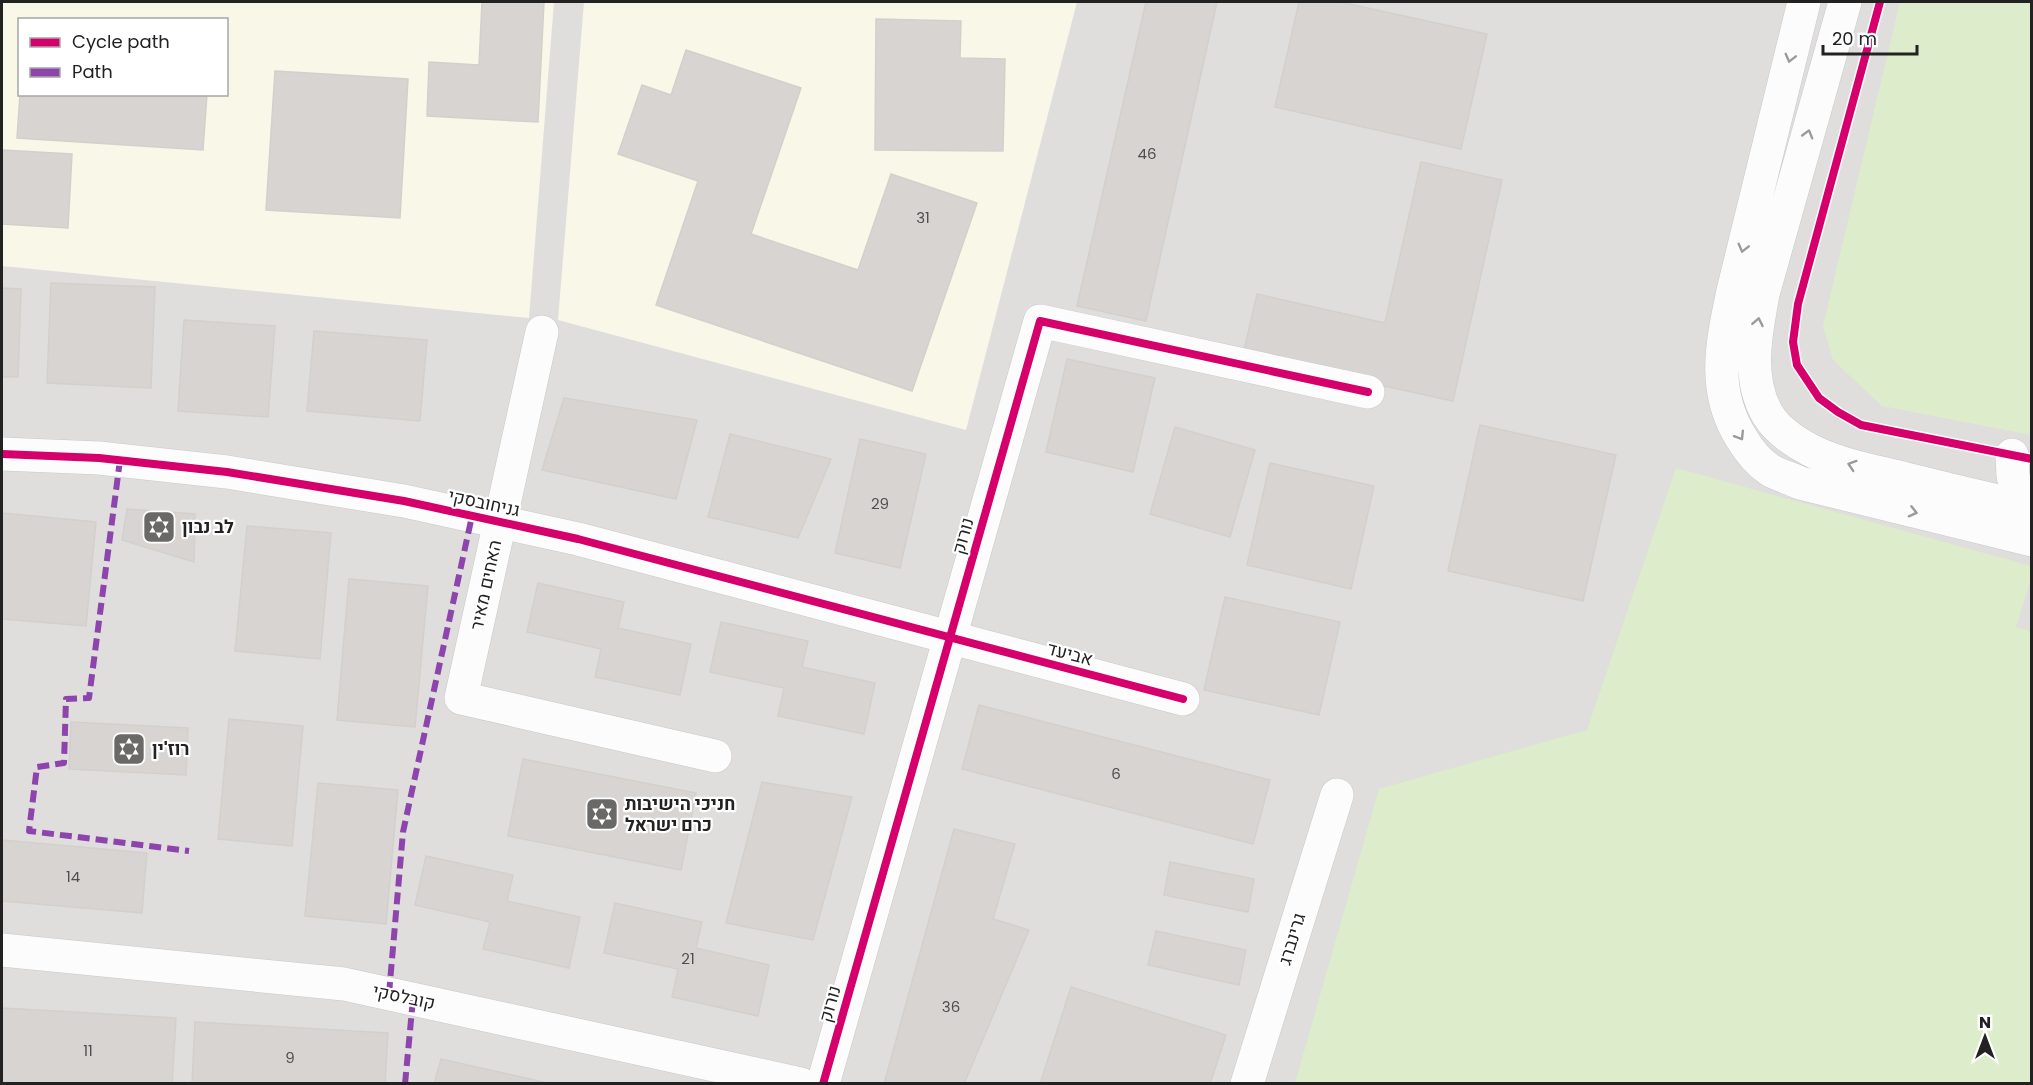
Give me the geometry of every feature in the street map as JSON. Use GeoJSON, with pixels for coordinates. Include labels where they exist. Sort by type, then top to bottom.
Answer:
{"type":"FeatureCollection","features":[{"type":"Feature","properties":{"kind":"street"},"geometry":{"type":"LineString","coordinates":[[2026,507],[1854,466],[1811,451],[1786,435],[1768,416],[1760,396],[1756,375],[1754,338],[1763,294],[1845,4],[1824,9],[1795,3],[1722,339],[1723,399],[1732,424],[1750,452],[1770,470],[1800,483],[2031,540]]}},
{"type":"Feature","properties":{"kind":"street","name":"נורוק"},"geometry":{"type":"LineString","coordinates":[[823,1083],[1040,321],[1368,392]]}},
{"type":"Feature","properties":{"kind":"street","name":"האחים מאיר"},"geometry":{"type":"LineString","coordinates":[[542,332],[461,698],[715,756]]}},
{"type":"Feature","properties":{"kind":"street","name":"גניחובסקי"},"geometry":{"type":"LineString","coordinates":[[2,454],[99,458],[227,472],[404,501],[578,539],[949,639]]}},
{"type":"Feature","properties":{"kind":"street"},"geometry":{"type":"LineString","coordinates":[[2012,455],[2013,476],[2026,507]]}},
{"type":"Feature","properties":{"kind":"street","name":"אביעד"},"geometry":{"type":"LineString","coordinates":[[949,639],[1183,699]]}},
{"type":"Feature","properties":{"kind":"street","name":"גרינברג"},"geometry":{"type":"LineString","coordinates":[[1247,1083],[1337,795]]}},
{"type":"Feature","properties":{"kind":"street","name":"קובלסקי"},"geometry":{"type":"LineString","coordinates":[[2,950],[345,984],[801,1083]]}},
{"type":"Feature","properties":{"kind":"shaded area"},"geometry":{"type":"Polygon","coordinates":[[[2,2],[2031,2],[2031,1083],[2,1083],[2,2]]]}},
{"type":"Feature","properties":{"kind":"shaded area"},"geometry":{"type":"Polygon","coordinates":[[[2,2],[554,2],[529,318],[2,266],[2,2]]]}},
{"type":"Feature","properties":{"kind":"shaded area"},"geometry":{"type":"Polygon","coordinates":[[[584,2],[1077,2],[966,430],[558,320],[584,2]]]}},
{"type":"Feature","properties":{"kind":"green space"},"geometry":{"type":"Polygon","coordinates":[[[1900,2],[2031,2],[2031,435],[1882,406],[1833,360],[1823,326],[1900,2]]]}},
{"type":"Feature","properties":{"kind":"green space"},"geometry":{"type":"Polygon","coordinates":[[[1676,468],[2031,566],[2031,579],[2016,627],[2032,632],[2031,1083],[1295,1083],[1379,789],[1587,730],[1676,468]]]}},
{"type":"Feature","properties":{"kind":"building"},"geometry":{"type":"Polygon","coordinates":[[[482,2],[544,2],[538,122],[427,116],[429,62],[479,65],[482,2]]]}},
{"type":"Feature","properties":{"kind":"building"},"geometry":{"type":"Polygon","coordinates":[[[1146,2],[1217,2],[1146,321],[1077,306],[1146,2]]]}},
{"type":"Feature","properties":{"kind":"building"},"geometry":{"type":"Polygon","coordinates":[[[1299,2],[1340,2],[1487,34],[1461,149],[1275,107],[1299,2]]]}},
{"type":"Feature","properties":{"kind":"building"},"geometry":{"type":"Polygon","coordinates":[[[876,19],[961,21],[960,58],[1005,59],[1003,151],[875,150],[876,19]]]}},
{"type":"Feature","properties":{"kind":"building"},"geometry":{"type":"Polygon","coordinates":[[[686,50],[801,88],[751,234],[858,270],[891,174],[977,203],[912,391],[656,305],[698,181],[618,154],[642,85],[671,95],[686,50]]]}},
{"type":"Feature","properties":{"kind":"building"},"geometry":{"type":"Polygon","coordinates":[[[275,71],[408,79],[400,218],[266,210],[275,71]]]}},
{"type":"Feature","properties":{"kind":"building"},"geometry":{"type":"Polygon","coordinates":[[[20,96],[207,96],[203,150],[17,138],[20,96]]]}},
{"type":"Feature","properties":{"kind":"building"},"geometry":{"type":"Polygon","coordinates":[[[2,150],[72,154],[68,228],[2,224],[2,150]]]}},
{"type":"Feature","properties":{"kind":"building"},"geometry":{"type":"Polygon","coordinates":[[[1421,162],[1502,180],[1453,401],[1243,355],[1257,294],[1385,323],[1421,162]]]}},
{"type":"Feature","properties":{"kind":"building"},"geometry":{"type":"Polygon","coordinates":[[[51,283],[155,287],[151,388],[47,383],[51,283]]]}},
{"type":"Feature","properties":{"kind":"building"},"geometry":{"type":"Polygon","coordinates":[[[2,288],[21,289],[18,377],[2,377],[2,288]]]}},
{"type":"Feature","properties":{"kind":"building"},"geometry":{"type":"Polygon","coordinates":[[[184,320],[275,326],[268,417],[178,411],[184,320]]]}},
{"type":"Feature","properties":{"kind":"building"},"geometry":{"type":"Polygon","coordinates":[[[314,331],[427,340],[420,421],[307,411],[314,331]]]}},
{"type":"Feature","properties":{"kind":"building"},"geometry":{"type":"Polygon","coordinates":[[[1067,359],[1155,378],[1133,472],[1046,452],[1067,359]]]}},
{"type":"Feature","properties":{"kind":"building"},"geometry":{"type":"Polygon","coordinates":[[[564,398],[697,420],[676,499],[542,470],[564,398]]]}},
{"type":"Feature","properties":{"kind":"building"},"geometry":{"type":"Polygon","coordinates":[[[1480,425],[1616,455],[1583,601],[1448,571],[1480,425]]]}},
{"type":"Feature","properties":{"kind":"building"},"geometry":{"type":"Polygon","coordinates":[[[1175,427],[1255,450],[1230,537],[1150,514],[1175,427]]]}},
{"type":"Feature","properties":{"kind":"building"},"geometry":{"type":"Polygon","coordinates":[[[730,434],[831,459],[798,538],[708,517],[730,434]]]}},
{"type":"Feature","properties":{"kind":"building"},"geometry":{"type":"Polygon","coordinates":[[[860,439],[926,454],[900,568],[835,553],[860,439]]]}},
{"type":"Feature","properties":{"kind":"building"},"geometry":{"type":"Polygon","coordinates":[[[1270,463],[1374,486],[1351,589],[1247,565],[1270,463]]]}},
{"type":"Feature","properties":{"kind":"building","name":"לב נבון"},"geometry":{"type":"Polygon","coordinates":[[[127,509],[195,514],[194,562],[122,540],[127,509]]]}},
{"type":"Feature","properties":{"kind":"building"},"geometry":{"type":"Polygon","coordinates":[[[2,513],[96,522],[86,626],[2,619],[2,513]]]}},
{"type":"Feature","properties":{"kind":"building"},"geometry":{"type":"Polygon","coordinates":[[[247,526],[331,533],[320,659],[235,651],[247,526]]]}},
{"type":"Feature","properties":{"kind":"building"},"geometry":{"type":"Polygon","coordinates":[[[349,579],[428,586],[415,727],[337,720],[349,579]]]}},
{"type":"Feature","properties":{"kind":"building"},"geometry":{"type":"Polygon","coordinates":[[[538,583],[624,602],[618,628],[691,644],[680,695],[595,677],[601,649],[527,632],[538,583]]]}},
{"type":"Feature","properties":{"kind":"building"},"geometry":{"type":"Polygon","coordinates":[[[1225,597],[1340,622],[1319,715],[1204,690],[1225,597]]]}},
{"type":"Feature","properties":{"kind":"building"},"geometry":{"type":"Polygon","coordinates":[[[721,622],[808,641],[802,667],[875,683],[864,734],[778,716],[784,688],[710,672],[721,622]]]}},
{"type":"Feature","properties":{"kind":"building"},"geometry":{"type":"Polygon","coordinates":[[[979,705],[1270,780],[1253,844],[962,769],[979,705]]]}},
{"type":"Feature","properties":{"kind":"building"},"geometry":{"type":"Polygon","coordinates":[[[229,719],[303,726],[292,846],[218,839],[229,719]]]}},
{"type":"Feature","properties":{"kind":"building","name":"רוז'ין"},"geometry":{"type":"Polygon","coordinates":[[[71,722],[188,728],[186,775],[69,769],[71,722]]]}},
{"type":"Feature","properties":{"kind":"building","name":"חניכי הישיבות כרם ישראל"},"geometry":{"type":"Polygon","coordinates":[[[523,759],[696,793],[681,870],[508,836],[523,759]]]}},
{"type":"Feature","properties":{"kind":"building"},"geometry":{"type":"Polygon","coordinates":[[[762,782],[852,797],[813,940],[726,923],[762,782]]]}},
{"type":"Feature","properties":{"kind":"building"},"geometry":{"type":"Polygon","coordinates":[[[318,783],[398,790],[386,924],[305,916],[318,783]]]}},
{"type":"Feature","properties":{"kind":"building"},"geometry":{"type":"Polygon","coordinates":[[[954,829],[1015,844],[993,919],[1029,930],[964,1084],[884,1084],[954,829]]]}},
{"type":"Feature","properties":{"kind":"building"},"geometry":{"type":"Polygon","coordinates":[[[2,840],[147,853],[142,913],[2,901],[2,840]]]}},
{"type":"Feature","properties":{"kind":"building"},"geometry":{"type":"Polygon","coordinates":[[[426,856],[513,875],[507,901],[580,917],[569,968],[483,949],[490,922],[415,905],[426,856]]]}},
{"type":"Feature","properties":{"kind":"building"},"geometry":{"type":"Polygon","coordinates":[[[1170,862],[1254,879],[1248,912],[1164,895],[1170,862]]]}},
{"type":"Feature","properties":{"kind":"building"},"geometry":{"type":"Polygon","coordinates":[[[615,903],[702,922],[696,948],[769,965],[758,1016],[672,997],[678,969],[604,953],[615,903]]]}},
{"type":"Feature","properties":{"kind":"building"},"geometry":{"type":"Polygon","coordinates":[[[1156,931],[1246,950],[1239,985],[1148,965],[1156,931]]]}},
{"type":"Feature","properties":{"kind":"building"},"geometry":{"type":"Polygon","coordinates":[[[1071,987],[1226,1035],[1210,1084],[1040,1084],[1071,987]]]}},
{"type":"Feature","properties":{"kind":"building"},"geometry":{"type":"Polygon","coordinates":[[[2,1008],[176,1018],[172,1084],[2,1084],[2,1008]]]}},
{"type":"Feature","properties":{"kind":"building"},"geometry":{"type":"Polygon","coordinates":[[[195,1022],[388,1033],[385,1084],[192,1084],[195,1022]]]}},
{"type":"Feature","properties":{"kind":"building"},"geometry":{"type":"Polygon","coordinates":[[[441,1059],[552,1084],[434,1084],[441,1059]]]}},
{"type":"Feature","properties":{"kind":"marked path"},"geometry":{"type":"LineString","coordinates":[[120,460],[89,698],[66,699],[64,763],[37,767],[29,831],[189,851]]}},
{"type":"Feature","properties":{"kind":"marked path"},"geometry":{"type":"LineString","coordinates":[[389,994],[403,832],[472,516]]}},
{"type":"Feature","properties":{"kind":"marked path"},"geometry":{"type":"LineString","coordinates":[[405,1084],[413,999]]}},
{"type":"Feature","properties":{"kind":"cycle path"},"geometry":{"type":"LineString","coordinates":[[1880,2],[1798,304],[1793,342],[1797,365],[1819,398],[1861,425],[2032,459]]}},
{"type":"Feature","properties":{"kind":"cycle path"},"geometry":{"type":"LineString","coordinates":[[823,1084],[1040,321],[1368,392]]}},
{"type":"Feature","properties":{"kind":"cycle path"},"geometry":{"type":"LineString","coordinates":[[2,454],[99,458],[227,472],[404,501],[578,539],[1183,699]]}},
{"type":"Feature","properties":{"kind":"place","name":"לב נבון"},"geometry":{"type":"Point","coordinates":[159,527]}},
{"type":"Feature","properties":{"kind":"place","name":"רוז'ין"},"geometry":{"type":"Point","coordinates":[129,749]}},
{"type":"Feature","properties":{"kind":"place","name":"חניכי הישיבות כרם ישראל"},"geometry":{"type":"Point","coordinates":[602,814]}}]}
